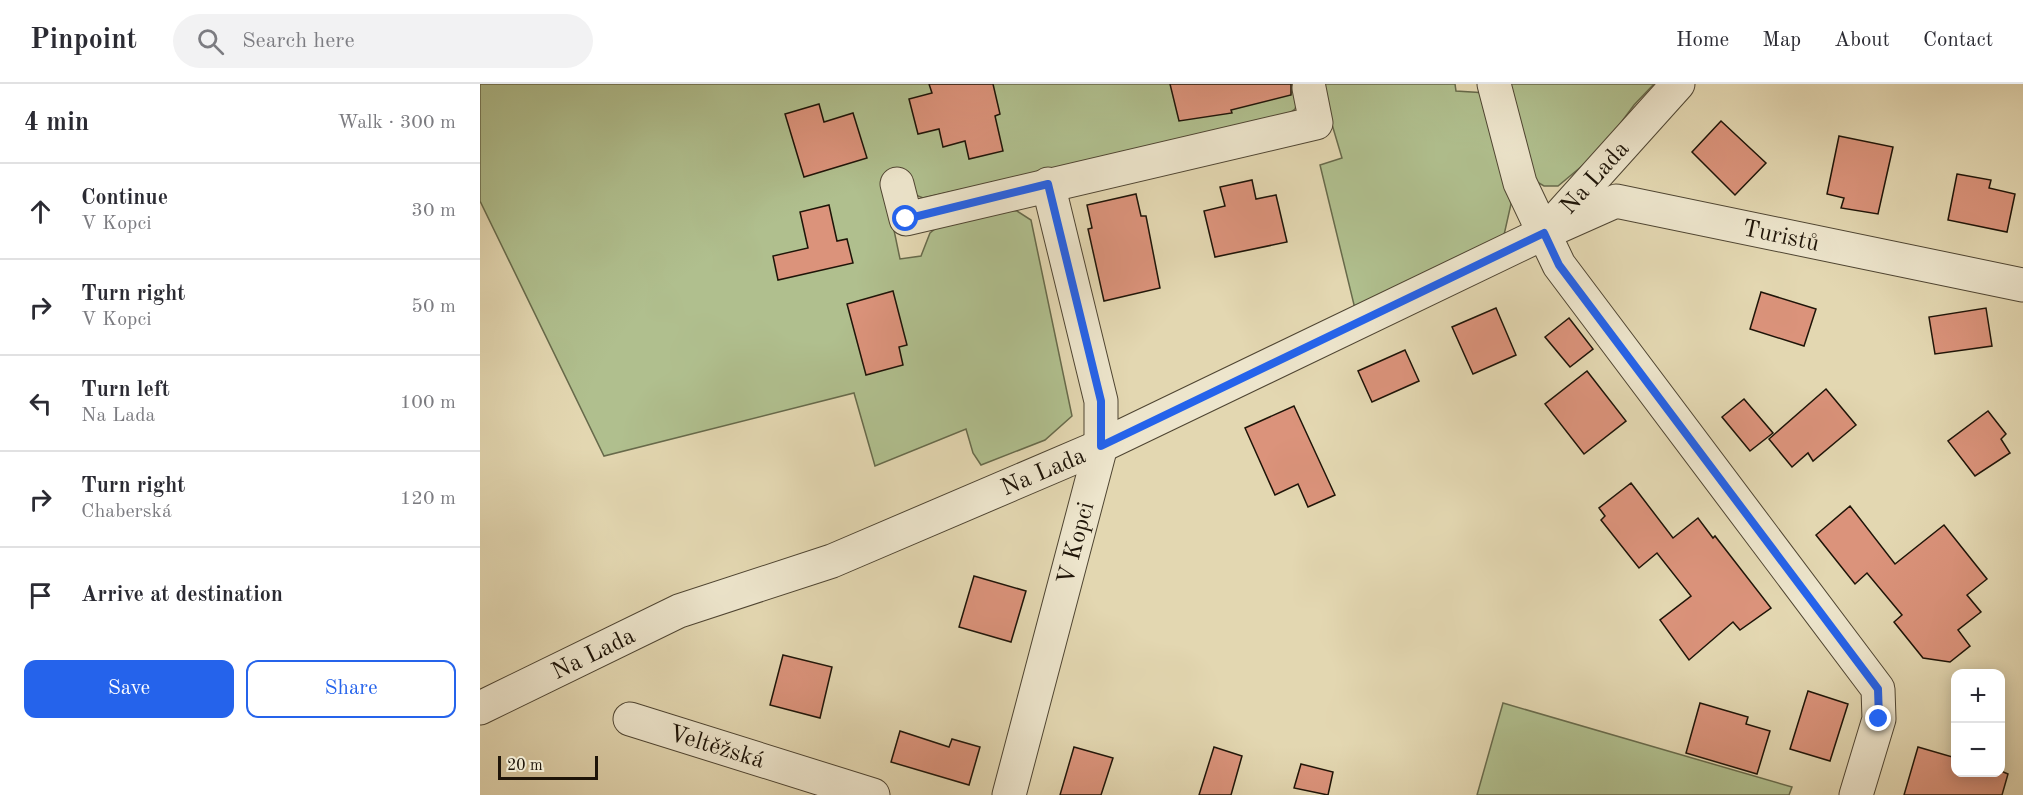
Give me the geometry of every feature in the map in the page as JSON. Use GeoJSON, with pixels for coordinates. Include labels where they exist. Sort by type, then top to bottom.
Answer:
{"type":"FeatureCollection","features":[{"type":"Feature","properties":{"kind":"street"},"geometry":{"type":"LineString","coordinates":[[1494,84],[1521,183],[1559,265],[1878,689],[1879,719],[1856,795]]}},
{"type":"Feature","properties":{"kind":"street","name":"Na Lada"},"geometry":{"type":"LineString","coordinates":[[480,708],[679,611],[832,561],[1101,446],[1544,233],[1678,84]]}},
{"type":"Feature","properties":{"kind":"street"},"geometry":{"type":"LineString","coordinates":[[897,184],[910,233],[1048,184],[1316,123],[1309,88]]}},
{"type":"Feature","properties":{"kind":"street","name":"V Kopci"},"geometry":{"type":"LineString","coordinates":[[1009,795],[1101,446],[1101,401],[1048,184]]}},
{"type":"Feature","properties":{"kind":"street","name":"Turistů"},"geometry":{"type":"LineString","coordinates":[[1544,233],[1616,201],[2023,285]]}},
{"type":"Feature","properties":{"kind":"street","name":"Veltěžská"},"geometry":{"type":"LineString","coordinates":[[630,719],[873,795]]}},
{"type":"Feature","properties":{"kind":"green space"},"geometry":{"type":"Polygon","coordinates":[[[480,84],[1304,84],[1295,109],[1284,117],[923,198],[884,182],[900,259],[921,256],[930,233],[940,225],[1007,210],[1017,211],[1031,220],[1072,416],[1045,440],[981,465],[973,453],[966,429],[875,466],[854,393],[604,456],[480,201],[480,84]]]}},
{"type":"Feature","properties":{"kind":"green space"},"geometry":{"type":"Polygon","coordinates":[[[1320,84],[1455,84],[1456,91],[1487,93],[1511,204],[1504,235],[1356,313],[1320,165],[1342,158],[1320,84]]]}},
{"type":"Feature","properties":{"kind":"green space"},"geometry":{"type":"Polygon","coordinates":[[[1506,84],[1654,84],[1634,105],[1600,151],[1558,186],[1544,186],[1532,179],[1506,84]]]}},
{"type":"Feature","properties":{"kind":"green space"},"geometry":{"type":"Polygon","coordinates":[[[1503,703],[1792,787],[1789,795],[1477,795],[1503,703]]]}},
{"type":"Feature","properties":{"kind":"building"},"geometry":{"type":"Polygon","coordinates":[[[929,84],[993,84],[1000,114],[995,116],[1003,151],[969,159],[965,141],[943,147],[939,129],[918,134],[909,99],[932,93],[929,84]]]}},
{"type":"Feature","properties":{"kind":"building"},"geometry":{"type":"Polygon","coordinates":[[[1170,84],[1291,84],[1291,95],[1231,110],[1232,113],[1179,121],[1170,84]]]}},
{"type":"Feature","properties":{"kind":"building"},"geometry":{"type":"Polygon","coordinates":[[[819,104],[824,122],[853,113],[867,158],[804,177],[785,114],[819,104]]]}},
{"type":"Feature","properties":{"kind":"building"},"geometry":{"type":"Polygon","coordinates":[[[1721,121],[1766,163],[1735,195],[1692,152],[1721,121]]]}},
{"type":"Feature","properties":{"kind":"building"},"geometry":{"type":"Polygon","coordinates":[[[1839,136],[1893,147],[1878,214],[1841,208],[1844,198],[1827,194],[1839,136]]]}},
{"type":"Feature","properties":{"kind":"building"},"geometry":{"type":"Polygon","coordinates":[[[1957,174],[1991,180],[1989,188],[2015,194],[2007,232],[1948,220],[1957,174]]]}},
{"type":"Feature","properties":{"kind":"building"},"geometry":{"type":"Polygon","coordinates":[[[1252,180],[1256,199],[1276,195],[1287,242],[1215,257],[1204,211],[1225,206],[1220,187],[1252,180]]]}},
{"type":"Feature","properties":{"kind":"building"},"geometry":{"type":"Polygon","coordinates":[[[1136,194],[1141,216],[1146,216],[1160,288],[1104,301],[1088,229],[1092,228],[1087,205],[1136,194]]]}},
{"type":"Feature","properties":{"kind":"building"},"geometry":{"type":"Polygon","coordinates":[[[829,205],[837,241],[847,239],[853,263],[778,280],[773,256],[808,248],[800,212],[829,205]]]}},
{"type":"Feature","properties":{"kind":"building"},"geometry":{"type":"Polygon","coordinates":[[[893,291],[907,345],[899,347],[903,365],[866,375],[847,304],[893,291]]]}},
{"type":"Feature","properties":{"kind":"building"},"geometry":{"type":"Polygon","coordinates":[[[1761,292],[1816,309],[1804,346],[1750,329],[1761,292]]]}},
{"type":"Feature","properties":{"kind":"building"},"geometry":{"type":"Polygon","coordinates":[[[1496,308],[1516,355],[1473,374],[1452,327],[1496,308]]]}},
{"type":"Feature","properties":{"kind":"building"},"geometry":{"type":"Polygon","coordinates":[[[1986,308],[1992,346],[1935,354],[1929,317],[1986,308]]]}},
{"type":"Feature","properties":{"kind":"building"},"geometry":{"type":"Polygon","coordinates":[[[1569,318],[1593,349],[1570,367],[1545,337],[1569,318]]]}},
{"type":"Feature","properties":{"kind":"building"},"geometry":{"type":"Polygon","coordinates":[[[1405,350],[1419,381],[1372,402],[1358,371],[1405,350]]]}},
{"type":"Feature","properties":{"kind":"building"},"geometry":{"type":"Polygon","coordinates":[[[1587,371],[1626,421],[1584,454],[1545,404],[1587,371]]]}},
{"type":"Feature","properties":{"kind":"building"},"geometry":{"type":"Polygon","coordinates":[[[1826,389],[1856,425],[1813,461],[1808,453],[1792,467],[1769,439],[1826,389]]]}},
{"type":"Feature","properties":{"kind":"building"},"geometry":{"type":"Polygon","coordinates":[[[1744,399],[1773,433],[1750,451],[1722,417],[1744,399]]]}},
{"type":"Feature","properties":{"kind":"building"},"geometry":{"type":"Polygon","coordinates":[[[1294,406],[1335,495],[1308,507],[1298,484],[1275,495],[1245,428],[1294,406]]]}},
{"type":"Feature","properties":{"kind":"building"},"geometry":{"type":"Polygon","coordinates":[[[1988,411],[2006,434],[2001,439],[2010,453],[1975,476],[1948,441],[1988,411]]]}},
{"type":"Feature","properties":{"kind":"building"},"geometry":{"type":"Polygon","coordinates":[[[1631,483],[1673,538],[1698,518],[1713,538],[1715,536],[1771,608],[1740,630],[1733,622],[1689,660],[1660,620],[1691,596],[1657,553],[1639,568],[1601,520],[1605,516],[1599,508],[1631,483]]]}},
{"type":"Feature","properties":{"kind":"building"},"geometry":{"type":"Polygon","coordinates":[[[1850,506],[1895,564],[1944,525],[1987,579],[1967,595],[1981,612],[1958,630],[1970,646],[1950,662],[1923,658],[1894,622],[1902,615],[1867,573],[1855,584],[1816,535],[1850,506]]]}},
{"type":"Feature","properties":{"kind":"building"},"geometry":{"type":"Polygon","coordinates":[[[974,576],[1026,591],[1011,642],[959,627],[974,576]]]}},
{"type":"Feature","properties":{"kind":"building"},"geometry":{"type":"Polygon","coordinates":[[[783,655],[832,667],[820,718],[770,705],[783,655]]]}},
{"type":"Feature","properties":{"kind":"building"},"geometry":{"type":"Polygon","coordinates":[[[1808,691],[1848,704],[1830,761],[1790,749],[1808,691]]]}},
{"type":"Feature","properties":{"kind":"building"},"geometry":{"type":"Polygon","coordinates":[[[1700,703],[1748,717],[1746,724],[1770,731],[1757,774],[1686,753],[1700,703]]]}},
{"type":"Feature","properties":{"kind":"building"},"geometry":{"type":"Polygon","coordinates":[[[900,731],[949,747],[952,739],[980,747],[969,785],[891,762],[900,731]]]}},
{"type":"Feature","properties":{"kind":"building"},"geometry":{"type":"Polygon","coordinates":[[[1074,747],[1113,758],[1101,795],[1060,795],[1074,747]]]}},
{"type":"Feature","properties":{"kind":"building"},"geometry":{"type":"Polygon","coordinates":[[[1214,747],[1242,756],[1231,795],[1199,795],[1214,747]]]}},
{"type":"Feature","properties":{"kind":"building"},"geometry":{"type":"Polygon","coordinates":[[[1918,747],[1951,757],[1951,777],[2005,777],[2005,773],[2008,774],[2002,795],[1904,795],[1918,747]]]}},
{"type":"Feature","properties":{"kind":"building"},"geometry":{"type":"Polygon","coordinates":[[[1301,764],[1333,772],[1328,795],[1294,788],[1301,764]]]}},
{"type":"Feature","properties":{"kind":"route"},"geometry":{"type":"LineString","coordinates":[[906,219],[1048,184],[1101,401],[1101,446],[1544,233],[1559,265],[1878,689],[1879,719]]}}]}
